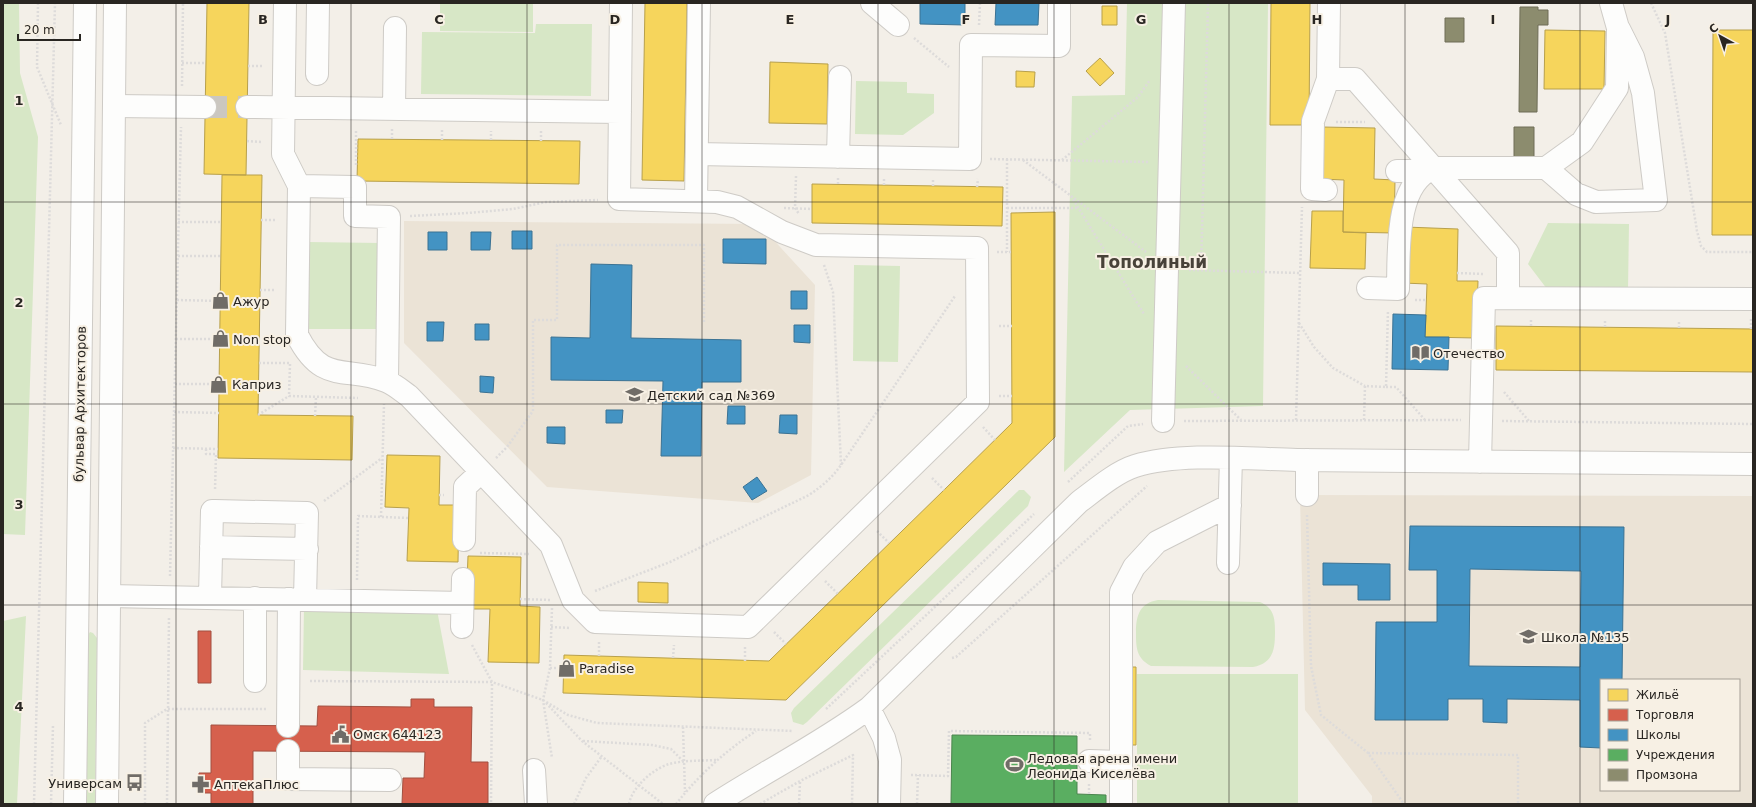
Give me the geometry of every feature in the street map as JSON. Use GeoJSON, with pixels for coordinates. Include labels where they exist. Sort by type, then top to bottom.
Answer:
{"type":"FeatureCollection","features":[{"type":"Feature","properties":{"kind":"main road","name":"бульвар Архитекторов"},"geometry":{"type":"LineString","coordinates":[[75,804],[85,3]]}},
{"type":"Feature","properties":{"kind":"main road"},"geometry":{"type":"LineString","coordinates":[[107,804],[115,3]]}},
{"type":"Feature","properties":{"kind":"main road"},"geometry":{"type":"LineString","coordinates":[[285,3],[283,154],[299,186],[297,335],[303,348],[322,366],[385,389],[409,396],[551,544],[562,600],[596,622],[748,627],[978,402],[977,248],[816,245],[782,232],[737,208],[717,202],[696,200],[619,199],[622,3]]}},
{"type":"Feature","properties":{"kind":"main road"},"geometry":{"type":"LineString","coordinates":[[317,74],[318,3]]}},
{"type":"Feature","properties":{"kind":"main road"},"geometry":{"type":"LineString","coordinates":[[696,200],[699,3]]}},
{"type":"Feature","properties":{"kind":"main road"},"geometry":{"type":"LineString","coordinates":[[872,3],[898,25]]}},
{"type":"Feature","properties":{"kind":"main road"},"geometry":{"type":"LineString","coordinates":[[697,154],[838,157],[974,168],[971,45],[1059,46],[1059,3]]}},
{"type":"Feature","properties":{"kind":"main road"},"geometry":{"type":"LineString","coordinates":[[1163,421],[1174,3]]}},
{"type":"Feature","properties":{"kind":"main road"},"geometry":{"type":"LineString","coordinates":[[1319,189],[1313,121],[1328,79],[1330,3]]}},
{"type":"Feature","properties":{"kind":"main road"},"geometry":{"type":"LineString","coordinates":[[1546,168],[1576,194],[1596,202],[1656,200],[1643,93],[1633,57],[1618,28],[1611,3]]}},
{"type":"Feature","properties":{"kind":"main road"},"geometry":{"type":"LineString","coordinates":[[394,109],[395,28]]}},
{"type":"Feature","properties":{"kind":"main road"},"geometry":{"type":"LineString","coordinates":[[1397,171],[1546,168],[1582,142],[1616,88],[1618,28]]}},
{"type":"Feature","properties":{"kind":"main road"},"geometry":{"type":"LineString","coordinates":[[838,157],[840,77]]}},
{"type":"Feature","properties":{"kind":"main road"},"geometry":{"type":"LineString","coordinates":[[1328,79],[1354,79],[1430,170],[1508,253],[1508,298]]}},
{"type":"Feature","properties":{"kind":"main road"},"geometry":{"type":"LineString","coordinates":[[114,106],[205,107]]}},
{"type":"Feature","properties":{"kind":"main road"},"geometry":{"type":"LineString","coordinates":[[247,108],[620,112]]}},
{"type":"Feature","properties":{"kind":"main road"},"geometry":{"type":"LineString","coordinates":[[1379,288],[1398,289],[1400,230],[1410,188],[1430,170]]}},
{"type":"Feature","properties":{"kind":"main road"},"geometry":{"type":"LineString","coordinates":[[299,186],[355,187],[355,216],[389,217],[385,389]]}},
{"type":"Feature","properties":{"kind":"main road"},"geometry":{"type":"LineString","coordinates":[[1480,462],[1484,298],[1753,299]]}},
{"type":"Feature","properties":{"kind":"main road"},"geometry":{"type":"LineString","coordinates":[[715,804],[754,779],[837,731],[869,708],[1079,502],[1103,484],[1134,466],[1167,459],[1231,458],[1753,464]]}},
{"type":"Feature","properties":{"kind":"main road"},"geometry":{"type":"LineString","coordinates":[[1228,563],[1231,458]]}},
{"type":"Feature","properties":{"kind":"main road"},"geometry":{"type":"LineString","coordinates":[[1307,460],[1307,495]]}},
{"type":"Feature","properties":{"kind":"main road"},"geometry":{"type":"LineString","coordinates":[[472,547],[465,487],[481,472]]}},
{"type":"Feature","properties":{"kind":"main road"},"geometry":{"type":"LineString","coordinates":[[1121,804],[1121,592],[1134,567],[1158,542],[1230,505]]}},
{"type":"Feature","properties":{"kind":"main road"},"geometry":{"type":"LineString","coordinates":[[210,597],[212,511],[307,513],[306,549],[297,599],[289,681],[289,717]]}},
{"type":"Feature","properties":{"kind":"main road"},"geometry":{"type":"LineString","coordinates":[[211,547],[306,549]]}},
{"type":"Feature","properties":{"kind":"main road"},"geometry":{"type":"LineString","coordinates":[[462,627],[463,579]]}},
{"type":"Feature","properties":{"kind":"main road"},"geometry":{"type":"LineString","coordinates":[[109,596],[462,603]]}},
{"type":"Feature","properties":{"kind":"main road"},"geometry":{"type":"LineString","coordinates":[[255,681],[256,598]]}},
{"type":"Feature","properties":{"kind":"main road"},"geometry":{"type":"LineString","coordinates":[[869,708],[884,738],[890,760],[889,804]]}},
{"type":"Feature","properties":{"kind":"main road"},"geometry":{"type":"LineString","coordinates":[[288,752],[288,779],[390,780]]}},
{"type":"Feature","properties":{"kind":"main road"},"geometry":{"type":"LineString","coordinates":[[1089,761],[1121,762]]}},
{"type":"Feature","properties":{"kind":"main road"},"geometry":{"type":"LineString","coordinates":[[534,770],[536,804]]}},
{"type":"Feature","properties":{"kind":"path"},"geometry":{"type":"LineString","coordinates":[[34,804],[54,3]]}},
{"type":"Feature","properties":{"kind":"path"},"geometry":{"type":"LineString","coordinates":[[167,804],[167,708],[184,3]]}},
{"type":"Feature","properties":{"kind":"path"},"geometry":{"type":"LineString","coordinates":[[980,3],[980,9]]}},
{"type":"Feature","properties":{"kind":"path"},"geometry":{"type":"LineString","coordinates":[[1201,270],[1208,3]]}},
{"type":"Feature","properties":{"kind":"path"},"geometry":{"type":"LineString","coordinates":[[1651,3],[1665,33],[1697,231],[1701,246],[1707,252],[1753,252]]}},
{"type":"Feature","properties":{"kind":"path"},"geometry":{"type":"LineString","coordinates":[[898,25],[955,72]]}},
{"type":"Feature","properties":{"kind":"path"},"geometry":{"type":"LineString","coordinates":[[182,63],[206,63]]}},
{"type":"Feature","properties":{"kind":"path"},"geometry":{"type":"LineString","coordinates":[[1062,160],[1138,97],[1151,80]]}},
{"type":"Feature","properties":{"kind":"path"},"geometry":{"type":"LineString","coordinates":[[1313,121],[1369,122]]}},
{"type":"Feature","properties":{"kind":"path"},"geometry":{"type":"LineString","coordinates":[[355,187],[356,125]]}},
{"type":"Feature","properties":{"kind":"path"},"geometry":{"type":"LineString","coordinates":[[1007,160],[1007,252],[1012,252]]}},
{"type":"Feature","properties":{"kind":"path"},"geometry":{"type":"LineString","coordinates":[[978,187],[974,168],[1007,160],[1170,162]]}},
{"type":"Feature","properties":{"kind":"path"},"geometry":{"type":"LineString","coordinates":[[1023,160],[1117,229],[1167,269],[1300,273]]}},
{"type":"Feature","properties":{"kind":"path"},"geometry":{"type":"LineString","coordinates":[[795,208],[796,171]]}},
{"type":"Feature","properties":{"kind":"path"},"geometry":{"type":"LineString","coordinates":[[1296,420],[1302,193],[1319,189]]}},
{"type":"Feature","properties":{"kind":"path"},"geometry":{"type":"LineString","coordinates":[[1070,194],[1132,296],[1165,345],[1241,420]]}},
{"type":"Feature","properties":{"kind":"path"},"geometry":{"type":"LineString","coordinates":[[389,217],[483,212],[514,209],[546,202],[619,199]]}},
{"type":"Feature","properties":{"kind":"path"},"geometry":{"type":"LineString","coordinates":[[1007,208],[1078,208]]}},
{"type":"Feature","properties":{"kind":"path"},"geometry":{"type":"LineString","coordinates":[[805,209],[812,209]]}},
{"type":"Feature","properties":{"kind":"path"},"geometry":{"type":"LineString","coordinates":[[178,222],[222,222]]}},
{"type":"Feature","properties":{"kind":"path"},"geometry":{"type":"LineString","coordinates":[[481,472],[507,447],[533,411],[533,320],[557,320],[557,245],[704,245],[704,323]]}},
{"type":"Feature","properties":{"kind":"path"},"geometry":{"type":"LineString","coordinates":[[816,245],[833,292],[841,465]]}},
{"type":"Feature","properties":{"kind":"path"},"geometry":{"type":"LineString","coordinates":[[178,256],[221,256]]}},
{"type":"Feature","properties":{"kind":"path"},"geometry":{"type":"LineString","coordinates":[[553,760],[543,700],[562,600],[670,562],[809,495],[832,477],[977,263]]}},
{"type":"Feature","properties":{"kind":"path"},"geometry":{"type":"LineString","coordinates":[[1457,274],[1484,274]]}},
{"type":"Feature","properties":{"kind":"path"},"geometry":{"type":"LineString","coordinates":[[1379,288],[1386,387]]}},
{"type":"Feature","properties":{"kind":"path"},"geometry":{"type":"LineString","coordinates":[[177,300],[220,301]]}},
{"type":"Feature","properties":{"kind":"path"},"geometry":{"type":"LineString","coordinates":[[1299,323],[1314,346],[1333,368],[1365,386],[1396,387],[1425,420]]}},
{"type":"Feature","properties":{"kind":"path"},"geometry":{"type":"LineString","coordinates":[[1007,326],[1012,326]]}},
{"type":"Feature","properties":{"kind":"path"},"geometry":{"type":"LineString","coordinates":[[176,339],[220,339]]}},
{"type":"Feature","properties":{"kind":"path"},"geometry":{"type":"LineString","coordinates":[[259,363],[290,363]]}},
{"type":"Feature","properties":{"kind":"path"},"geometry":{"type":"LineString","coordinates":[[1482,368],[1529,421]]}},
{"type":"Feature","properties":{"kind":"path"},"geometry":{"type":"LineString","coordinates":[[175,384],[219,384]]}},
{"type":"Feature","properties":{"kind":"path"},"geometry":{"type":"LineString","coordinates":[[1364,420],[1365,386]]}},
{"type":"Feature","properties":{"kind":"path"},"geometry":{"type":"LineString","coordinates":[[381,517],[385,389]]}},
{"type":"Feature","properties":{"kind":"path"},"geometry":{"type":"LineString","coordinates":[[258,415],[289,396]]}},
{"type":"Feature","properties":{"kind":"path"},"geometry":{"type":"LineString","coordinates":[[315,416],[316,397]]}},
{"type":"Feature","properties":{"kind":"path"},"geometry":{"type":"LineString","coordinates":[[174,412],[219,413]]}},
{"type":"Feature","properties":{"kind":"path"},"geometry":{"type":"LineString","coordinates":[[173,448],[218,449]]}},
{"type":"Feature","properties":{"kind":"path"},"geometry":{"type":"LineString","coordinates":[[206,449],[206,454],[216,454],[215,511]]}},
{"type":"Feature","properties":{"kind":"path"},"geometry":{"type":"LineString","coordinates":[[307,513],[382,458]]}},
{"type":"Feature","properties":{"kind":"path"},"geometry":{"type":"LineString","coordinates":[[949,660],[956,657],[1148,485]]}},
{"type":"Feature","properties":{"kind":"path"},"geometry":{"type":"LineString","coordinates":[[1307,495],[1311,666],[1322,715],[1368,753],[1404,804]]}},
{"type":"Feature","properties":{"kind":"path"},"geometry":{"type":"LineString","coordinates":[[357,601],[358,516],[408,518]]}},
{"type":"Feature","properties":{"kind":"path"},"geometry":{"type":"LineString","coordinates":[[472,547],[532,554]]}},
{"type":"Feature","properties":{"kind":"path"},"geometry":{"type":"LineString","coordinates":[[520,599],[536,599]]}},
{"type":"Feature","properties":{"kind":"path"},"geometry":{"type":"LineString","coordinates":[[462,627],[492,682],[491,804]]}},
{"type":"Feature","properties":{"kind":"path"},"geometry":{"type":"LineString","coordinates":[[550,668],[564,668]]}},
{"type":"Feature","properties":{"kind":"path"},"geometry":{"type":"LineString","coordinates":[[289,681],[492,682],[543,700],[568,715],[597,723],[756,731],[794,731]]}},
{"type":"Feature","properties":{"kind":"path"},"geometry":{"type":"LineString","coordinates":[[543,700],[582,741],[663,804]]}},
{"type":"Feature","properties":{"kind":"path"},"geometry":{"type":"LineString","coordinates":[[145,804],[145,723],[167,708],[289,717]]}},
{"type":"Feature","properties":{"kind":"path"},"geometry":{"type":"LineString","coordinates":[[683,727],[685,792]]}},
{"type":"Feature","properties":{"kind":"path"},"geometry":{"type":"LineString","coordinates":[[676,804],[685,792],[716,760],[733,745],[756,731]]}},
{"type":"Feature","properties":{"kind":"path"},"geometry":{"type":"LineString","coordinates":[[889,775],[948,776],[949,731],[1090,733],[1089,761]]}},
{"type":"Feature","properties":{"kind":"path"},"geometry":{"type":"LineString","coordinates":[[582,741],[671,748],[684,762]]}},
{"type":"Feature","properties":{"kind":"path"},"geometry":{"type":"LineString","coordinates":[[1368,753],[1518,755],[1518,804]]}},
{"type":"Feature","properties":{"kind":"path"},"geometry":{"type":"LineString","coordinates":[[760,804],[765,803],[800,781],[853,755],[852,804]]}},
{"type":"Feature","properties":{"kind":"path"},"geometry":{"type":"LineString","coordinates":[[574,804],[586,778],[602,756]]}},
{"type":"Feature","properties":{"kind":"path"},"geometry":{"type":"LineString","coordinates":[[629,804],[630,799],[639,785],[650,775],[668,765],[684,762],[716,760]]}},
{"type":"Feature","properties":{"kind":"path"},"geometry":{"type":"LineString","coordinates":[[917,804],[918,775]]}},
{"type":"Feature","properties":{"kind":"path"},"geometry":{"type":"LineString","coordinates":[[799,804],[800,781]]}},
{"type":"Feature","properties":{"kind":"shaded area","name":"Детский сад №369"},"geometry":{"type":"Polygon","coordinates":[[[404,221],[759,224],[815,285],[811,475],[758,503],[547,487],[404,343],[404,221]]]}},
{"type":"Feature","properties":{"kind":"shaded area","name":"Школа №135"},"geometry":{"type":"Polygon","coordinates":[[[1300,495],[1753,496],[1753,804],[1372,804],[1372,796],[1305,710],[1300,495]]]}},
{"type":"Feature","properties":{"kind":"green space"},"geometry":{"type":"Polygon","coordinates":[[[3,3],[19,3],[20,73],[38,137],[25,535],[3,534],[3,3]]]}},
{"type":"Feature","properties":{"kind":"green space"},"geometry":{"type":"Polygon","coordinates":[[[440,3],[533,3],[533,32],[440,31],[440,3]]]}},
{"type":"Feature","properties":{"kind":"green space"},"geometry":{"type":"Polygon","coordinates":[[[1127,3],[1268,3],[1263,406],[1130,410],[1064,472],[1072,96],[1125,95],[1127,3]]]}},
{"type":"Feature","properties":{"kind":"green space"},"geometry":{"type":"Polygon","coordinates":[[[536,24],[592,24],[591,96],[421,94],[422,32],[535,33],[536,24]]]}},
{"type":"Feature","properties":{"kind":"green space"},"geometry":{"type":"Polygon","coordinates":[[[856,81],[907,82],[907,93],[934,94],[934,113],[903,135],[855,134],[856,81]]]}},
{"type":"Feature","properties":{"kind":"green space"},"geometry":{"type":"Polygon","coordinates":[[[1548,223],[1629,224],[1628,290],[1547,289],[1528,264],[1548,223]]]}},
{"type":"Feature","properties":{"kind":"green space"},"geometry":{"type":"Polygon","coordinates":[[[308,242],[381,243],[380,329],[307,329],[308,242]]]}},
{"type":"Feature","properties":{"kind":"green space"},"geometry":{"type":"Polygon","coordinates":[[[854,265],[900,266],[898,362],[853,361],[854,265]]]}},
{"type":"Feature","properties":{"kind":"green space"},"geometry":{"type":"Polygon","coordinates":[[[1019,490],[1024,490],[1031,497],[1028,506],[807,722],[803,725],[793,722],[791,713],[794,708],[1019,490]]]}},
{"type":"Feature","properties":{"kind":"green space"},"geometry":{"type":"Polygon","coordinates":[[[1158,600],[1260,602],[1265,604],[1271,610],[1274,618],[1275,639],[1272,655],[1265,662],[1253,667],[1151,666],[1142,659],[1138,652],[1136,643],[1136,626],[1138,615],[1143,607],[1158,600]]]}},
{"type":"Feature","properties":{"kind":"green space"},"geometry":{"type":"Polygon","coordinates":[[[304,607],[437,610],[449,674],[303,670],[304,607]]]}},
{"type":"Feature","properties":{"kind":"green space"},"geometry":{"type":"Polygon","coordinates":[[[26,616],[17,804],[3,804],[3,621],[26,616]]]}},
{"type":"Feature","properties":{"kind":"green space"},"geometry":{"type":"Polygon","coordinates":[[[90,632],[97,638],[95,804],[85,804],[86,638],[90,632]]]}},
{"type":"Feature","properties":{"kind":"green space"},"geometry":{"type":"Polygon","coordinates":[[[1137,674],[1298,674],[1298,804],[1137,804],[1137,674]]]}},
{"type":"Feature","properties":{"kind":"building: Жильё"},"geometry":{"type":"Polygon","coordinates":[[[207,3],[249,3],[246,175],[204,174],[207,3]]]}},
{"type":"Feature","properties":{"kind":"building: Жильё"},"geometry":{"type":"Polygon","coordinates":[[[645,3],[687,3],[684,181],[642,180],[645,3]]]}},
{"type":"Feature","properties":{"kind":"building: Жильё"},"geometry":{"type":"Polygon","coordinates":[[[1271,3],[1310,3],[1309,125],[1270,125],[1271,3]]]}},
{"type":"Feature","properties":{"kind":"building: Жильё"},"geometry":{"type":"Polygon","coordinates":[[[1102,6],[1117,6],[1117,25],[1102,25],[1102,6]]]}},
{"type":"Feature","properties":{"kind":"building: Жильё"},"geometry":{"type":"Polygon","coordinates":[[[1545,30],[1605,31],[1604,89],[1544,89],[1545,30]]]}},
{"type":"Feature","properties":{"kind":"building: Жильё"},"geometry":{"type":"Polygon","coordinates":[[[1713,30],[1753,30],[1753,235],[1712,235],[1713,30]]]}},
{"type":"Feature","properties":{"kind":"building: Жильё"},"geometry":{"type":"Polygon","coordinates":[[[1100,58],[1114,73],[1100,86],[1086,71],[1100,58]]]}},
{"type":"Feature","properties":{"kind":"building: Жильё"},"geometry":{"type":"Polygon","coordinates":[[[770,62],[828,64],[827,124],[769,123],[770,62]]]}},
{"type":"Feature","properties":{"kind":"building: Жильё"},"geometry":{"type":"Polygon","coordinates":[[[1016,71],[1035,72],[1034,87],[1016,87],[1016,71]]]}},
{"type":"Feature","properties":{"kind":"building: Жильё"},"geometry":{"type":"Polygon","coordinates":[[[1322,127],[1375,128],[1374,179],[1395,180],[1394,233],[1343,232],[1344,180],[1321,179],[1322,127]]]}},
{"type":"Feature","properties":{"kind":"building: Жильё"},"geometry":{"type":"Polygon","coordinates":[[[358,139],[580,141],[579,184],[357,181],[358,139]]]}},
{"type":"Feature","properties":{"kind":"building: Жильё"},"geometry":{"type":"Polygon","coordinates":[[[222,175],[262,175],[258,415],[353,416],[352,460],[218,458],[222,175]]]}},
{"type":"Feature","properties":{"kind":"building: Жильё"},"geometry":{"type":"Polygon","coordinates":[[[812,184],[1003,187],[1002,226],[812,223],[812,184]]]}},
{"type":"Feature","properties":{"kind":"building: Жильё"},"geometry":{"type":"Polygon","coordinates":[[[1312,211],[1343,211],[1343,232],[1366,233],[1365,269],[1310,268],[1312,211]]]}},
{"type":"Feature","properties":{"kind":"building: Жильё"},"geometry":{"type":"Polygon","coordinates":[[[1055,212],[1055,437],[786,700],[563,693],[564,655],[769,661],[944,490],[1012,423],[1011,213],[1055,212]]]}},
{"type":"Feature","properties":{"kind":"building: Жильё"},"geometry":{"type":"Polygon","coordinates":[[[1405,227],[1458,229],[1457,281],[1478,281],[1476,338],[1425,337],[1427,284],[1403,283],[1405,227]]]}},
{"type":"Feature","properties":{"kind":"building: Жильё"},"geometry":{"type":"Polygon","coordinates":[[[1496,326],[1753,329],[1753,372],[1496,370],[1496,326]]]}},
{"type":"Feature","properties":{"kind":"building: Жильё"},"geometry":{"type":"Polygon","coordinates":[[[387,455],[440,456],[439,505],[459,505],[458,562],[407,561],[409,508],[385,507],[387,455]]]}},
{"type":"Feature","properties":{"kind":"building: Жильё"},"geometry":{"type":"Polygon","coordinates":[[[468,556],[521,557],[520,606],[540,607],[539,663],[488,662],[490,609],[466,609],[468,556]]]}},
{"type":"Feature","properties":{"kind":"building: Жильё"},"geometry":{"type":"Polygon","coordinates":[[[638,582],[668,583],[668,603],[638,602],[638,582]]]}},
{"type":"Feature","properties":{"kind":"building: Жильё"},"geometry":{"type":"Polygon","coordinates":[[[1126,667],[1136,667],[1136,745],[1126,745],[1126,667]]]}},
{"type":"Feature","properties":{"kind":"building: Торговля"},"geometry":{"type":"Polygon","coordinates":[[[198,631],[211,631],[211,683],[198,683],[198,631]]]}},
{"type":"Feature","properties":{"kind":"building: Торговля"},"geometry":{"type":"Polygon","coordinates":[[[411,699],[434,699],[434,707],[472,707],[471,762],[488,762],[488,804],[402,804],[403,778],[424,778],[425,752],[253,751],[253,804],[211,804],[211,793],[199,793],[199,773],[211,773],[211,725],[317,726],[318,706],[411,707],[411,699]]]}},
{"type":"Feature","properties":{"kind":"building: Школы"},"geometry":{"type":"Polygon","coordinates":[[[920,3],[965,3],[965,25],[920,24],[920,3]]]}},
{"type":"Feature","properties":{"kind":"building: Школы"},"geometry":{"type":"Polygon","coordinates":[[[996,3],[1039,3],[1038,25],[995,25],[996,3]]]}},
{"type":"Feature","properties":{"kind":"building: Школы"},"geometry":{"type":"Polygon","coordinates":[[[512,231],[532,231],[532,249],[512,249],[512,231]]]}},
{"type":"Feature","properties":{"kind":"building: Школы"},"geometry":{"type":"Polygon","coordinates":[[[428,232],[447,232],[447,250],[428,250],[428,232]]]}},
{"type":"Feature","properties":{"kind":"building: Школы"},"geometry":{"type":"Polygon","coordinates":[[[471,232],[491,232],[490,250],[471,250],[471,232]]]}},
{"type":"Feature","properties":{"kind":"building: Школы"},"geometry":{"type":"Polygon","coordinates":[[[723,239],[766,239],[766,264],[723,263],[723,239]]]}},
{"type":"Feature","properties":{"kind":"building: Школы"},"geometry":{"type":"Polygon","coordinates":[[[591,264],[632,265],[631,338],[741,340],[741,382],[702,382],[701,456],[661,456],[663,381],[551,380],[551,337],[590,338],[591,264]]]}},
{"type":"Feature","properties":{"kind":"building: Школы"},"geometry":{"type":"Polygon","coordinates":[[[791,291],[807,291],[807,309],[791,309],[791,291]]]}},
{"type":"Feature","properties":{"kind":"building: Школы","name":"Отечество"},"geometry":{"type":"Polygon","coordinates":[[[1393,314],[1426,315],[1425,337],[1449,337],[1448,370],[1392,369],[1393,314]]]}},
{"type":"Feature","properties":{"kind":"building: Школы"},"geometry":{"type":"Polygon","coordinates":[[[427,322],[444,322],[443,341],[427,341],[427,322]]]}},
{"type":"Feature","properties":{"kind":"building: Школы"},"geometry":{"type":"Polygon","coordinates":[[[475,324],[489,324],[489,340],[475,340],[475,324]]]}},
{"type":"Feature","properties":{"kind":"building: Школы"},"geometry":{"type":"Polygon","coordinates":[[[794,325],[810,325],[810,343],[794,342],[794,325]]]}},
{"type":"Feature","properties":{"kind":"building: Школы"},"geometry":{"type":"Polygon","coordinates":[[[480,376],[494,377],[493,393],[480,392],[480,376]]]}},
{"type":"Feature","properties":{"kind":"building: Школы"},"geometry":{"type":"Polygon","coordinates":[[[728,406],[745,406],[745,424],[727,424],[728,406]]]}},
{"type":"Feature","properties":{"kind":"building: Школы"},"geometry":{"type":"Polygon","coordinates":[[[606,410],[623,410],[622,423],[606,423],[606,410]]]}},
{"type":"Feature","properties":{"kind":"building: Школы"},"geometry":{"type":"Polygon","coordinates":[[[780,415],[797,415],[797,434],[779,433],[780,415]]]}},
{"type":"Feature","properties":{"kind":"building: Школы"},"geometry":{"type":"Polygon","coordinates":[[[547,427],[565,427],[565,444],[547,443],[547,427]]]}},
{"type":"Feature","properties":{"kind":"building: Школы"},"geometry":{"type":"Polygon","coordinates":[[[757,477],[767,491],[752,500],[743,487],[757,477]]]}},
{"type":"Feature","properties":{"kind":"building: Школы"},"geometry":{"type":"Polygon","coordinates":[[[1410,526],[1624,527],[1622,679],[1600,679],[1600,748],[1580,747],[1580,700],[1507,699],[1507,723],[1483,722],[1483,699],[1448,699],[1448,720],[1375,720],[1376,622],[1437,622],[1437,570],[1409,570],[1410,526]],[[1470,569],[1469,666],[1580,667],[1581,571],[1470,569]]]}},
{"type":"Feature","properties":{"kind":"building: Школы"},"geometry":{"type":"Polygon","coordinates":[[[1323,563],[1390,564],[1390,600],[1358,600],[1358,585],[1323,585],[1323,563]]]}},
{"type":"Feature","properties":{"kind":"building: Учреждения","name":"Ледовая арена имени Леонида Киселёва"},"geometry":{"type":"Polygon","coordinates":[[[952,735],[1077,736],[1077,794],[1106,795],[1106,804],[951,804],[952,735]]]}},
{"type":"Feature","properties":{"kind":"building: Промзона"},"geometry":{"type":"Polygon","coordinates":[[[1520,7],[1538,7],[1538,10],[1548,10],[1548,25],[1538,25],[1537,112],[1519,112],[1520,7]]]}},
{"type":"Feature","properties":{"kind":"building: Промзона"},"geometry":{"type":"Polygon","coordinates":[[[1445,18],[1464,18],[1464,42],[1445,42],[1445,18]]]}},
{"type":"Feature","properties":{"kind":"building: Промзона"},"geometry":{"type":"Polygon","coordinates":[[[1514,127],[1534,127],[1534,158],[1514,158],[1514,127]]]}},
{"type":"Feature","properties":{"kind":"tunnel"},"geometry":{"type":"LineString","coordinates":[[205,107],[247,107]]}},
{"type":"Feature","properties":{"kind":"place","name":"Ажур"},"geometry":{"type":"Point","coordinates":[220,301]}},
{"type":"Feature","properties":{"kind":"place","name":"Non stop"},"geometry":{"type":"Point","coordinates":[220,339]}},
{"type":"Feature","properties":{"kind":"place","name":"Отечество"},"geometry":{"type":"Point","coordinates":[1420,353]}},
{"type":"Feature","properties":{"kind":"place","name":"Каприз"},"geometry":{"type":"Point","coordinates":[219,384]}},
{"type":"Feature","properties":{"kind":"place","name":"Детский сад №369"},"geometry":{"type":"Point","coordinates":[634,395]}},
{"type":"Feature","properties":{"kind":"place","name":"Школа №135"},"geometry":{"type":"Point","coordinates":[1528,637]}},
{"type":"Feature","properties":{"kind":"place","name":"Paradise"},"geometry":{"type":"Point","coordinates":[566,668]}},
{"type":"Feature","properties":{"kind":"place","name":"Омск 644123"},"geometry":{"type":"Point","coordinates":[340,734]}},
{"type":"Feature","properties":{"kind":"place","name":"Ледовая арена имени Леонида Киселёва"},"geometry":{"type":"Point","coordinates":[1014,765]}},
{"type":"Feature","properties":{"kind":"place","name":"Универсам"},"geometry":{"type":"Point","coordinates":[135,783]}},
{"type":"Feature","properties":{"kind":"place","name":"АптекаПлюс"},"geometry":{"type":"Point","coordinates":[201,784]}},
{"type":"Feature","properties":{"kind":"district","name":"Тополиный"},"geometry":{"type":"Point","coordinates":[1152,262]}}]}
